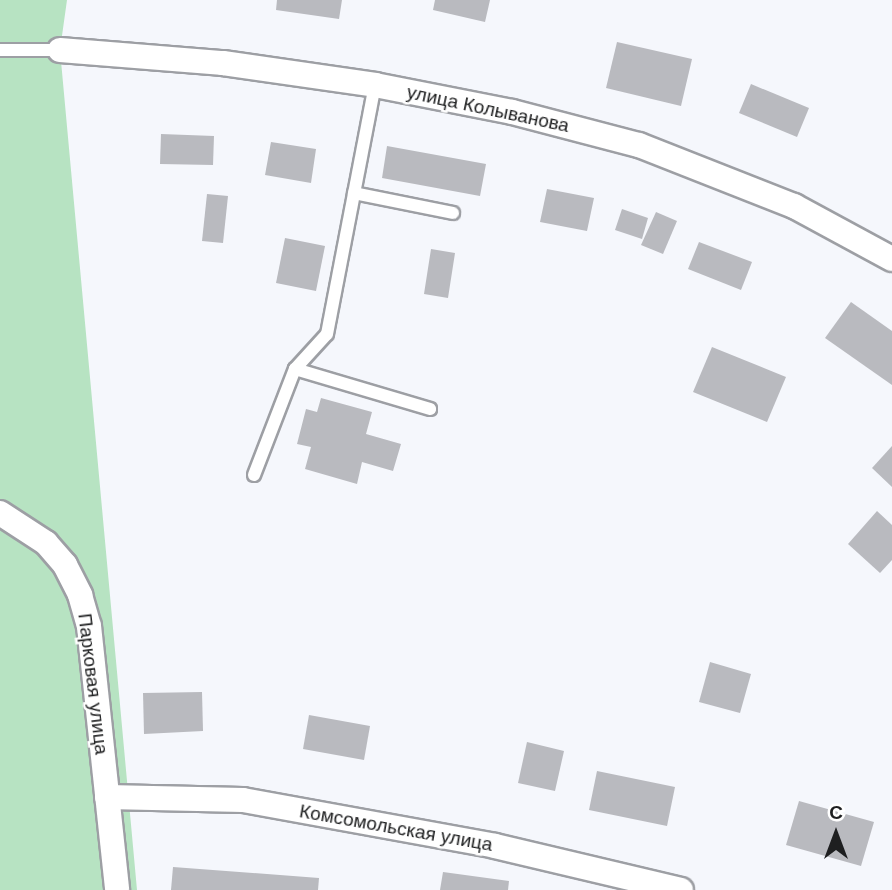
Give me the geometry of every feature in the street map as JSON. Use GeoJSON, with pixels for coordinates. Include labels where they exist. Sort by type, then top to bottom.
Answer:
{"type":"FeatureCollection","features":[{"type":"Feature","properties":{"kind":"street","name":"улица Колыванова"},"geometry":{"type":"LineString","coordinates":[[60,50],[223,64],[374,85],[512,112],[639,145],[794,206],[892,259]]}},
{"type":"Feature","properties":{"kind":"street","name":"Парковая улица"},"geometry":{"type":"LineString","coordinates":[[0,513],[46,543],[65,565],[80,595],[89,626],[117,890]]}},
{"type":"Feature","properties":{"kind":"street","name":"Комсомольская улица"},"geometry":{"type":"LineString","coordinates":[[107,797],[243,800],[495,846],[681,890]]}},
{"type":"Feature","properties":{"kind":"lane"},"geometry":{"type":"LineString","coordinates":[[0,50],[60,50]]}},
{"type":"Feature","properties":{"kind":"lane"},"geometry":{"type":"LineString","coordinates":[[254,475],[295,369],[327,334],[374,85]]}},
{"type":"Feature","properties":{"kind":"lane"},"geometry":{"type":"LineString","coordinates":[[354,193],[453,214]]}},
{"type":"Feature","properties":{"kind":"lane"},"geometry":{"type":"LineString","coordinates":[[295,369],[430,409]]}},
{"type":"Feature","properties":{"kind":"green space"},"geometry":{"type":"Polygon","coordinates":[[[0,0],[67,0],[60,50],[137,890],[0,890],[0,0]]]}},
{"type":"Feature","properties":{"kind":"building"},"geometry":{"type":"Polygon","coordinates":[[[277,0],[342,0],[339,19],[276,10],[277,0]]]}},
{"type":"Feature","properties":{"kind":"building"},"geometry":{"type":"Polygon","coordinates":[[[435,0],[490,0],[485,22],[433,10],[435,0]]]}},
{"type":"Feature","properties":{"kind":"building"},"geometry":{"type":"Polygon","coordinates":[[[617,42],[692,59],[681,106],[606,88],[617,42]]]}},
{"type":"Feature","properties":{"kind":"building"},"geometry":{"type":"Polygon","coordinates":[[[751,84],[809,108],[797,137],[739,113],[751,84]]]}},
{"type":"Feature","properties":{"kind":"building"},"geometry":{"type":"Polygon","coordinates":[[[161,134],[214,136],[213,165],[160,164],[161,134]]]}},
{"type":"Feature","properties":{"kind":"building"},"geometry":{"type":"Polygon","coordinates":[[[271,142],[316,149],[311,183],[265,175],[271,142]]]}},
{"type":"Feature","properties":{"kind":"building"},"geometry":{"type":"Polygon","coordinates":[[[387,146],[486,164],[480,196],[382,178],[387,146]]]}},
{"type":"Feature","properties":{"kind":"building"},"geometry":{"type":"Polygon","coordinates":[[[547,189],[594,198],[587,231],[540,222],[547,189]]]}},
{"type":"Feature","properties":{"kind":"building"},"geometry":{"type":"Polygon","coordinates":[[[207,194],[228,196],[223,243],[202,241],[207,194]]]}},
{"type":"Feature","properties":{"kind":"building"},"geometry":{"type":"Polygon","coordinates":[[[622,209],[648,218],[642,239],[615,230],[622,209]]]}},
{"type":"Feature","properties":{"kind":"building"},"geometry":{"type":"Polygon","coordinates":[[[656,212],[677,221],[663,254],[641,245],[656,212]]]}},
{"type":"Feature","properties":{"kind":"building"},"geometry":{"type":"Polygon","coordinates":[[[285,238],[325,246],[316,291],[276,283],[285,238]]]}},
{"type":"Feature","properties":{"kind":"building"},"geometry":{"type":"Polygon","coordinates":[[[699,242],[752,262],[741,290],[688,269],[699,242]]]}},
{"type":"Feature","properties":{"kind":"building"},"geometry":{"type":"Polygon","coordinates":[[[431,249],[455,253],[448,298],[424,294],[431,249]]]}},
{"type":"Feature","properties":{"kind":"building"},"geometry":{"type":"Polygon","coordinates":[[[851,302],[892,331],[892,385],[825,338],[851,302]]]}},
{"type":"Feature","properties":{"kind":"building"},"geometry":{"type":"Polygon","coordinates":[[[712,347],[786,377],[767,422],[693,392],[712,347]]]}},
{"type":"Feature","properties":{"kind":"building"},"geometry":{"type":"Polygon","coordinates":[[[321,398],[372,412],[366,434],[401,444],[393,471],[362,462],[357,484],[305,469],[311,447],[297,444],[306,409],[317,412],[321,398]]]}},
{"type":"Feature","properties":{"kind":"building"},"geometry":{"type":"Polygon","coordinates":[[[892,446],[892,487],[872,468],[892,446]]]}},
{"type":"Feature","properties":{"kind":"building"},"geometry":{"type":"Polygon","coordinates":[[[877,511],[892,525],[892,560],[880,573],[848,544],[877,511]]]}},
{"type":"Feature","properties":{"kind":"building"},"geometry":{"type":"Polygon","coordinates":[[[710,662],[751,674],[740,713],[699,702],[710,662]]]}},
{"type":"Feature","properties":{"kind":"building"},"geometry":{"type":"Polygon","coordinates":[[[202,692],[203,731],[144,734],[143,693],[202,692]]]}},
{"type":"Feature","properties":{"kind":"building"},"geometry":{"type":"Polygon","coordinates":[[[309,715],[370,726],[364,760],[303,749],[309,715]]]}},
{"type":"Feature","properties":{"kind":"building"},"geometry":{"type":"Polygon","coordinates":[[[527,742],[564,751],[555,791],[518,783],[527,742]]]}},
{"type":"Feature","properties":{"kind":"building"},"geometry":{"type":"Polygon","coordinates":[[[597,771],[675,787],[667,826],[589,810],[597,771]]]}},
{"type":"Feature","properties":{"kind":"building"},"geometry":{"type":"Polygon","coordinates":[[[799,801],[874,822],[861,866],[786,845],[799,801]]]}},
{"type":"Feature","properties":{"kind":"building"},"geometry":{"type":"Polygon","coordinates":[[[173,867],[319,878],[318,890],[171,890],[173,867]]]}},
{"type":"Feature","properties":{"kind":"building"},"geometry":{"type":"Polygon","coordinates":[[[443,872],[509,881],[508,890],[440,890],[443,872]]]}}]}
